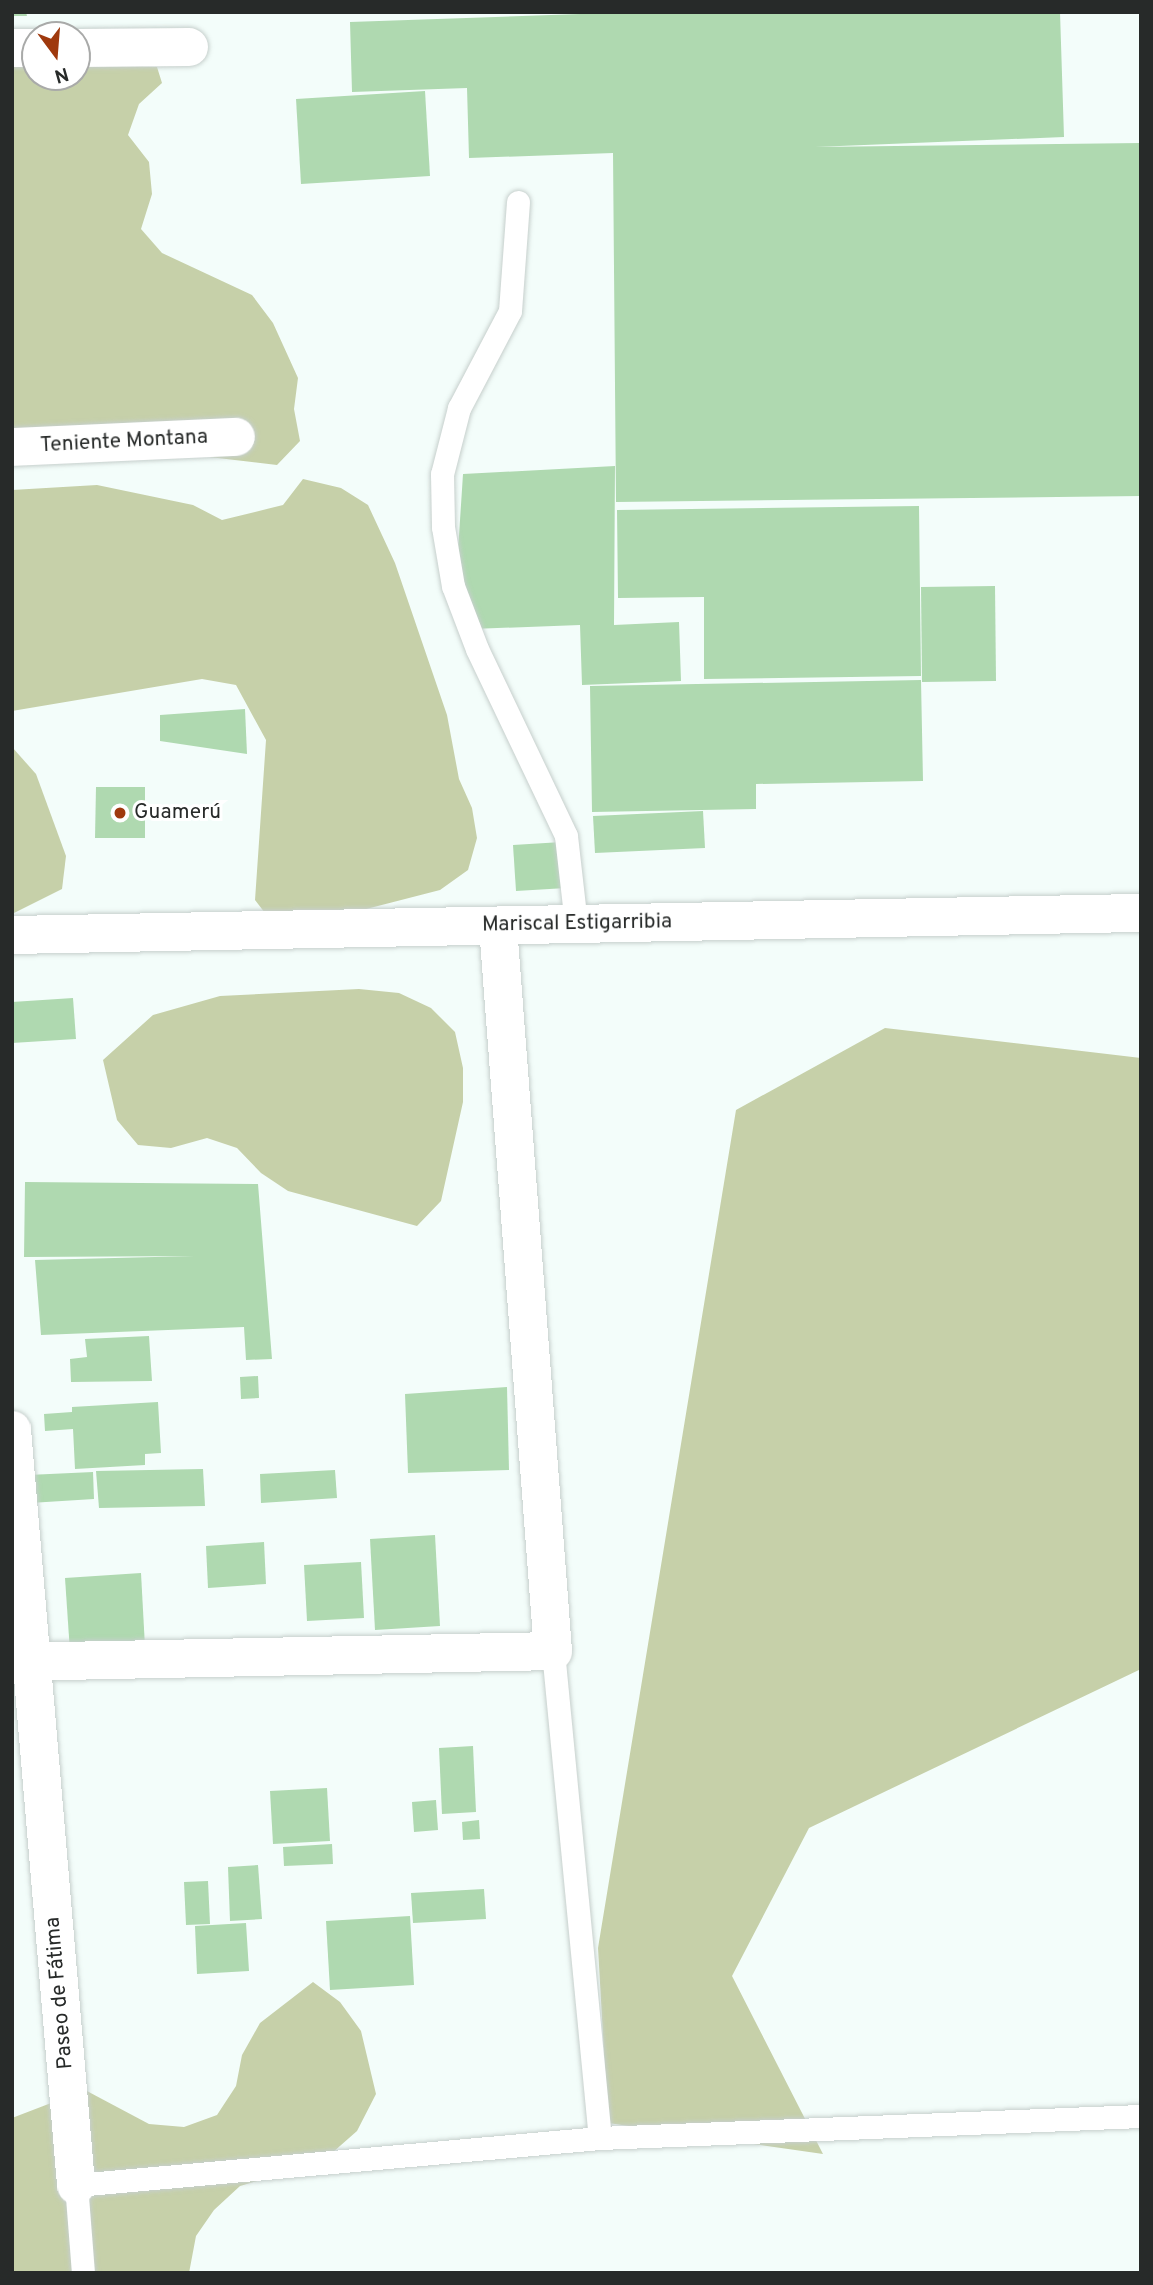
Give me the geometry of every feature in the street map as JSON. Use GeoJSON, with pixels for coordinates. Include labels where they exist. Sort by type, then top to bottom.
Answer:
{"type":"FeatureCollection","features":[{"type":"Feature","properties":{"kind":"street"},"geometry":{"type":"LineString","coordinates":[[91,48],[189,47]]}},
{"type":"Feature","properties":{"kind":"street","name":"Teniente Montana"},"geometry":{"type":"LineString","coordinates":[[12,447],[236,437]]}},
{"type":"Feature","properties":{"kind":"street","name":"Mariscal Estigarribia"},"geometry":{"type":"LineString","coordinates":[[12,935],[1141,913]]}},
{"type":"Feature","properties":{"kind":"street"},"geometry":{"type":"LineString","coordinates":[[22,1662],[553,1651],[498,926]]}},
{"type":"Feature","properties":{"kind":"street","name":"Paseo de Fátima"},"geometry":{"type":"LineString","coordinates":[[12,1430],[22,1662],[37,1713],[76,2185]]}},
{"type":"Feature","properties":{"kind":"lane"},"geometry":{"type":"LineString","coordinates":[[517,202],[510,311],[459,408],[442,474],[443,527],[453,586],[477,649],[566,836],[576,924]]}},
{"type":"Feature","properties":{"kind":"lane"},"geometry":{"type":"LineString","coordinates":[[553,1651],[600,2138]]}},
{"type":"Feature","properties":{"kind":"lane"},"geometry":{"type":"LineString","coordinates":[[76,2185],[600,2138],[1141,2116]]}},
{"type":"Feature","properties":{"kind":"lane","name":"Paseo de Fátima"},"geometry":{"type":"LineString","coordinates":[[76,2185],[83,2273]]}},
{"type":"Feature","properties":{"kind":"green space"},"geometry":{"type":"Polygon","coordinates":[[[12,57],[21,58],[21,91],[91,91],[91,63],[157,67],[162,83],[139,104],[128,135],[149,162],[152,194],[141,229],[162,253],[252,295],[273,323],[298,378],[294,409],[300,441],[277,465],[150,450],[12,459],[12,57]]]}},
{"type":"Feature","properties":{"kind":"green space"},"geometry":{"type":"Polygon","coordinates":[[[303,479],[341,488],[368,505],[395,563],[447,715],[459,779],[472,808],[477,838],[468,870],[440,890],[308,924],[275,926],[255,900],[266,740],[236,685],[202,679],[12,711],[12,490],[97,485],[193,505],[222,520],[283,505],[303,479]]]}},
{"type":"Feature","properties":{"kind":"green space"},"geometry":{"type":"Polygon","coordinates":[[[12,747],[36,774],[66,856],[62,889],[12,914],[12,747]]]}},
{"type":"Feature","properties":{"kind":"green space"},"geometry":{"type":"Polygon","coordinates":[[[359,989],[399,993],[431,1008],[455,1032],[463,1068],[463,1102],[441,1201],[417,1226],[288,1191],[261,1173],[237,1148],[207,1138],[171,1148],[138,1145],[117,1120],[103,1060],[153,1015],[220,996],[359,989]]]}},
{"type":"Feature","properties":{"kind":"green space"},"geometry":{"type":"Polygon","coordinates":[[[885,1028],[1141,1058],[1141,1669],[809,1828],[732,1976],[823,2154],[608,2123],[598,1948],[736,1110],[885,1028]]]}},
{"type":"Feature","properties":{"kind":"green space"},"geometry":{"type":"Polygon","coordinates":[[[313,1982],[340,2002],[361,2031],[376,2094],[357,2131],[307,2175],[274,2176],[240,2186],[214,2210],[196,2236],[189,2273],[12,2273],[12,2118],[85,2090],[149,2124],[184,2127],[217,2115],[236,2086],[242,2055],[260,2023],[313,1982]]]}},
{"type":"Feature","properties":{"kind":"building"},"geometry":{"type":"Polygon","coordinates":[[[12,12],[26,12],[27,16],[12,16],[12,12]]]}},
{"type":"Feature","properties":{"kind":"building"},"geometry":{"type":"Polygon","coordinates":[[[637,12],[1060,12],[1064,137],[815,147],[1141,143],[1141,496],[616,502],[613,153],[469,158],[467,88],[352,92],[350,22],[637,12]]]}},
{"type":"Feature","properties":{"kind":"building"},"geometry":{"type":"Polygon","coordinates":[[[425,91],[430,176],[301,184],[296,99],[425,91]]]}},
{"type":"Feature","properties":{"kind":"building"},"geometry":{"type":"Polygon","coordinates":[[[615,466],[614,625],[679,622],[681,681],[582,685],[580,625],[472,629],[458,551],[463,474],[615,466]]]}},
{"type":"Feature","properties":{"kind":"building"},"geometry":{"type":"Polygon","coordinates":[[[919,506],[921,676],[704,679],[704,597],[618,598],[617,510],[919,506]]]}},
{"type":"Feature","properties":{"kind":"building"},"geometry":{"type":"Polygon","coordinates":[[[995,586],[996,681],[922,682],[921,587],[995,586]]]}},
{"type":"Feature","properties":{"kind":"building"},"geometry":{"type":"Polygon","coordinates":[[[921,680],[923,781],[756,784],[756,809],[592,812],[590,686],[921,680]]]}},
{"type":"Feature","properties":{"kind":"building"},"geometry":{"type":"Polygon","coordinates":[[[245,709],[247,754],[160,741],[160,715],[245,709]]]}},
{"type":"Feature","properties":{"kind":"building","name":"Guamerú"},"geometry":{"type":"Polygon","coordinates":[[[96,787],[145,787],[145,838],[95,838],[96,787]]]}},
{"type":"Feature","properties":{"kind":"building"},"geometry":{"type":"Polygon","coordinates":[[[703,811],[705,848],[595,853],[593,816],[703,811]]]}},
{"type":"Feature","properties":{"kind":"building"},"geometry":{"type":"Polygon","coordinates":[[[562,842],[566,888],[516,891],[513,845],[562,842]]]}},
{"type":"Feature","properties":{"kind":"building"},"geometry":{"type":"Polygon","coordinates":[[[73,998],[76,1039],[12,1043],[12,1002],[73,998]]]}},
{"type":"Feature","properties":{"kind":"building"},"geometry":{"type":"Polygon","coordinates":[[[25,1182],[258,1184],[272,1359],[246,1360],[244,1327],[41,1335],[35,1260],[195,1256],[24,1257],[25,1182]]]}},
{"type":"Feature","properties":{"kind":"building"},"geometry":{"type":"Polygon","coordinates":[[[149,1336],[152,1381],[71,1382],[70,1359],[87,1357],[85,1339],[149,1336]]]}},
{"type":"Feature","properties":{"kind":"building"},"geometry":{"type":"Polygon","coordinates":[[[258,1376],[259,1398],[241,1399],[240,1377],[258,1376]]]}},
{"type":"Feature","properties":{"kind":"building"},"geometry":{"type":"Polygon","coordinates":[[[507,1387],[509,1470],[408,1473],[405,1394],[507,1387]]]}},
{"type":"Feature","properties":{"kind":"building"},"geometry":{"type":"Polygon","coordinates":[[[158,1402],[161,1453],[145,1454],[145,1465],[75,1469],[73,1429],[45,1431],[44,1414],[72,1412],[72,1407],[158,1402]]]}},
{"type":"Feature","properties":{"kind":"building"},"geometry":{"type":"Polygon","coordinates":[[[203,1469],[205,1506],[99,1508],[96,1471],[203,1469]]]}},
{"type":"Feature","properties":{"kind":"building"},"geometry":{"type":"Polygon","coordinates":[[[335,1470],[337,1498],[261,1503],[260,1474],[335,1470]]]}},
{"type":"Feature","properties":{"kind":"building"},"geometry":{"type":"Polygon","coordinates":[[[93,1472],[94,1499],[30,1503],[28,1475],[93,1472]]]}},
{"type":"Feature","properties":{"kind":"building"},"geometry":{"type":"Polygon","coordinates":[[[435,1535],[440,1626],[375,1630],[370,1539],[435,1535]]]}},
{"type":"Feature","properties":{"kind":"building"},"geometry":{"type":"Polygon","coordinates":[[[264,1542],[266,1584],[208,1588],[206,1546],[264,1542]]]}},
{"type":"Feature","properties":{"kind":"building"},"geometry":{"type":"Polygon","coordinates":[[[361,1562],[364,1618],[307,1621],[304,1565],[361,1562]]]}},
{"type":"Feature","properties":{"kind":"building"},"geometry":{"type":"Polygon","coordinates":[[[141,1573],[145,1647],[70,1652],[65,1578],[141,1573]]]}},
{"type":"Feature","properties":{"kind":"building"},"geometry":{"type":"Polygon","coordinates":[[[473,1746],[476,1812],[442,1814],[439,1748],[473,1746]]]}},
{"type":"Feature","properties":{"kind":"building"},"geometry":{"type":"Polygon","coordinates":[[[327,1788],[330,1841],[273,1844],[270,1791],[327,1788]]]}},
{"type":"Feature","properties":{"kind":"building"},"geometry":{"type":"Polygon","coordinates":[[[436,1800],[438,1830],[414,1832],[412,1802],[436,1800]]]}},
{"type":"Feature","properties":{"kind":"building"},"geometry":{"type":"Polygon","coordinates":[[[479,1820],[480,1839],[463,1840],[462,1822],[479,1820]]]}},
{"type":"Feature","properties":{"kind":"building"},"geometry":{"type":"Polygon","coordinates":[[[332,1844],[333,1864],[284,1866],[283,1847],[332,1844]]]}},
{"type":"Feature","properties":{"kind":"building"},"geometry":{"type":"Polygon","coordinates":[[[258,1865],[262,1919],[230,1921],[228,1867],[258,1865]]]}},
{"type":"Feature","properties":{"kind":"building"},"geometry":{"type":"Polygon","coordinates":[[[208,1881],[210,1924],[186,1925],[184,1882],[208,1881]]]}},
{"type":"Feature","properties":{"kind":"building"},"geometry":{"type":"Polygon","coordinates":[[[484,1889],[486,1919],[413,1923],[411,1893],[484,1889]]]}},
{"type":"Feature","properties":{"kind":"building"},"geometry":{"type":"Polygon","coordinates":[[[410,1916],[414,1985],[330,1990],[326,1921],[410,1916]]]}},
{"type":"Feature","properties":{"kind":"building"},"geometry":{"type":"Polygon","coordinates":[[[246,1923],[249,1971],[197,1974],[195,1926],[246,1923]]]}},
{"type":"Feature","properties":{"kind":"place","name":"Guamerú"},"geometry":{"type":"Point","coordinates":[120,813]}}]}
